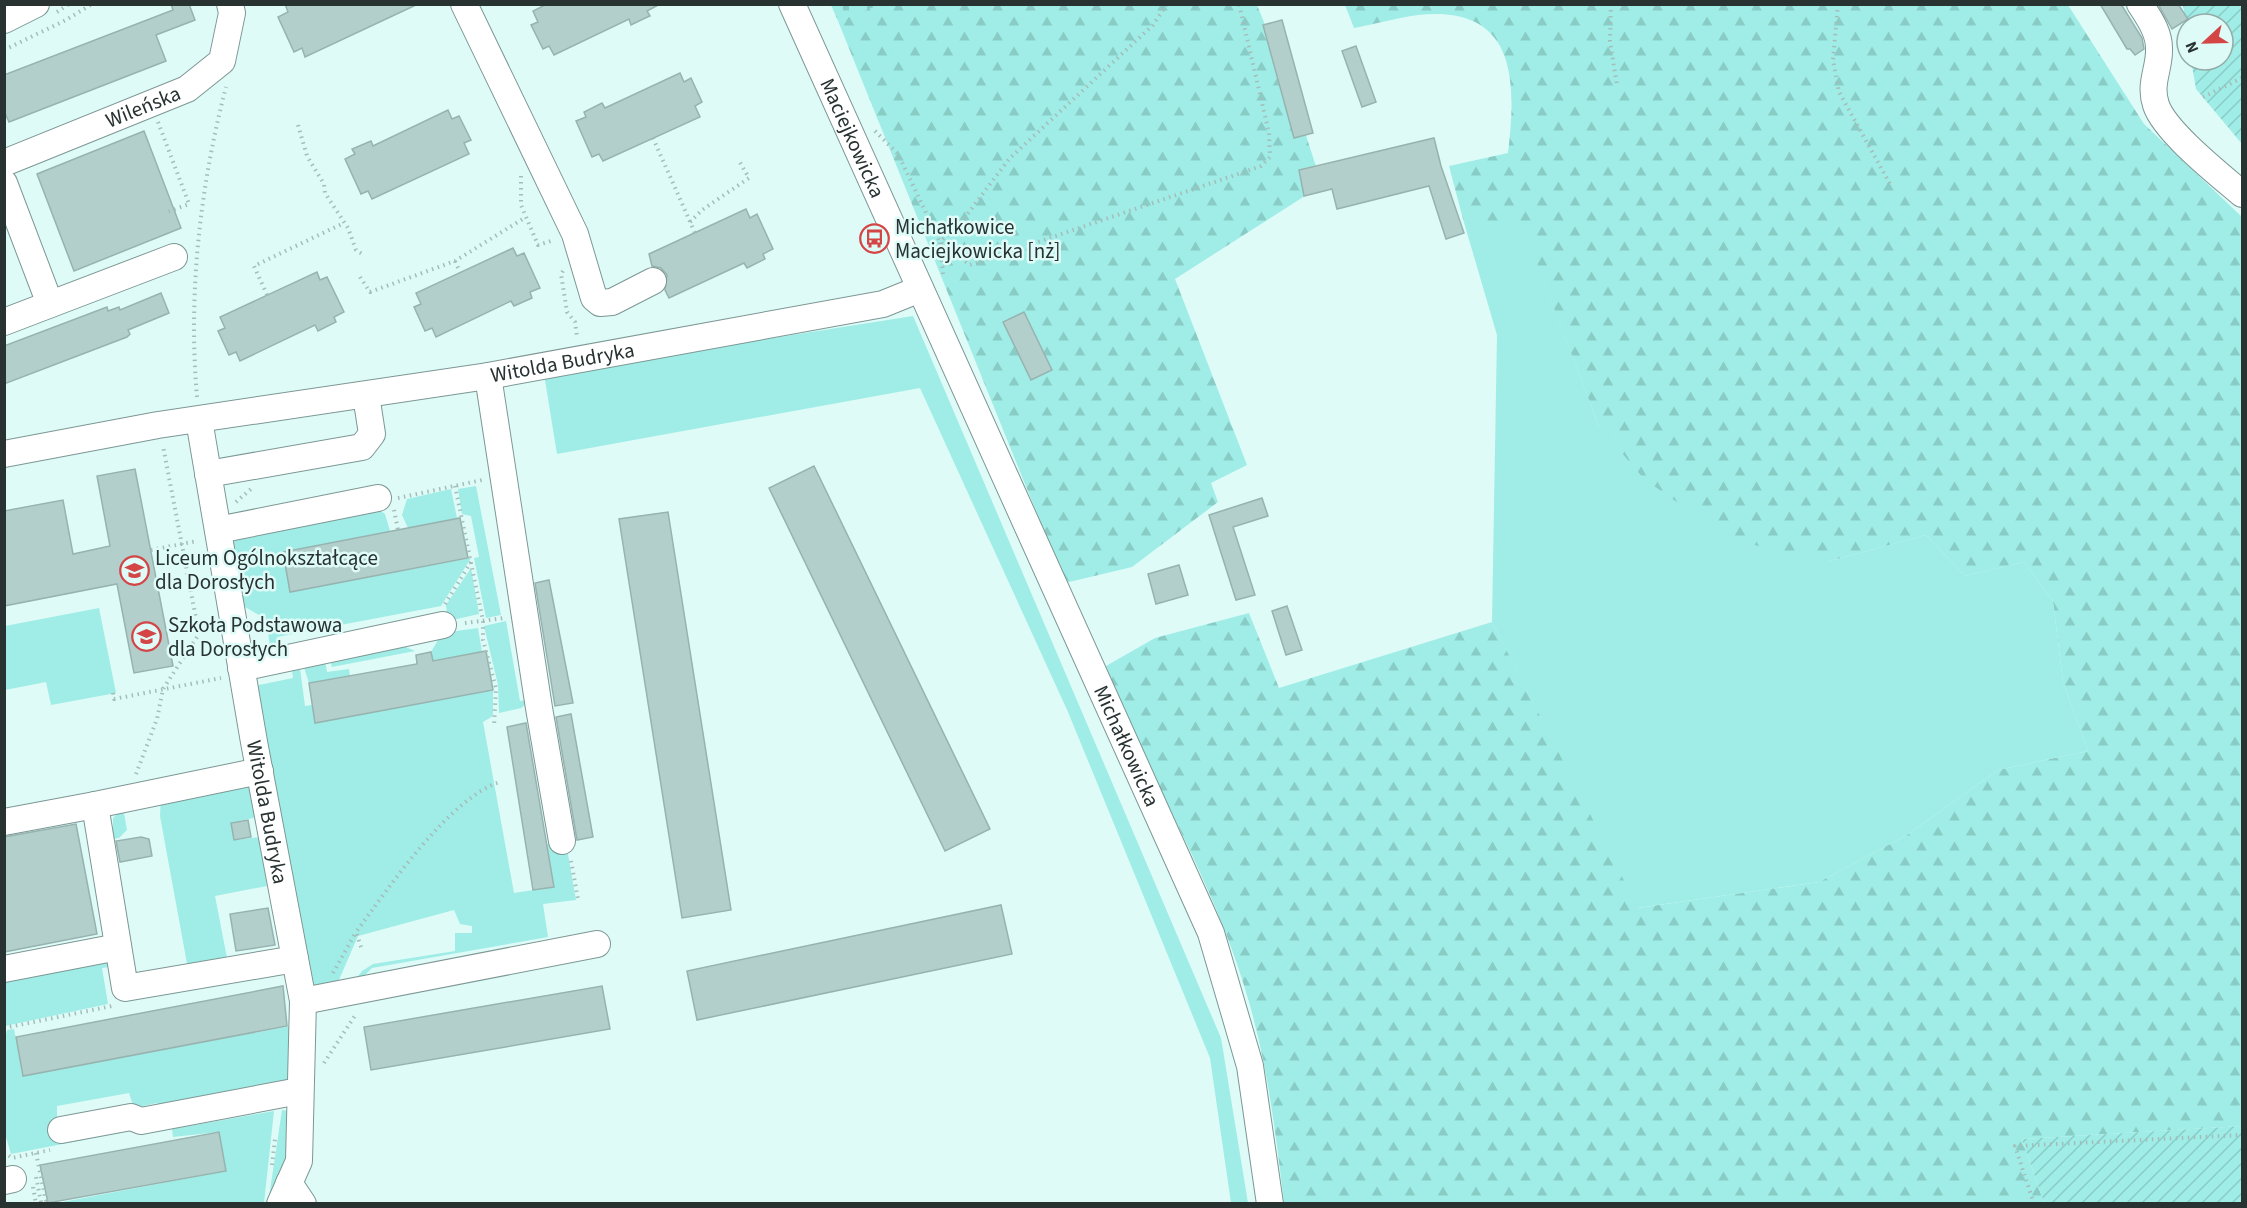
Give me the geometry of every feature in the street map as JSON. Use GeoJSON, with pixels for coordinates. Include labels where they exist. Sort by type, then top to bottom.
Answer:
{"type":"FeatureCollection","features":[{"type":"Feature","properties":{"kind":"street"},"geometry":{"type":"LineString","coordinates":[[4,20],[36,4]]}},
{"type":"Feature","properties":{"kind":"street","name":"Wileńska"},"geometry":{"type":"LineString","coordinates":[[4,163],[187,88],[222,61],[232,13],[230,4]]}},
{"type":"Feature","properties":{"kind":"street"},"geometry":{"type":"LineString","coordinates":[[464,4],[575,234],[594,298],[600,303],[612,303],[653,282]]}},
{"type":"Feature","properties":{"kind":"street","name":"Maciejkowicka"},"geometry":{"type":"LineString","coordinates":[[792,4],[924,297]]}},
{"type":"Feature","properties":{"kind":"street"},"geometry":{"type":"LineString","coordinates":[[2140,4],[2155,28],[2159,51],[2153,77],[2156,106],[2186,145],[2242,194]]}},
{"type":"Feature","properties":{"kind":"street"},"geometry":{"type":"LineString","coordinates":[[4,183],[50,304]]}},
{"type":"Feature","properties":{"kind":"street"},"geometry":{"type":"LineString","coordinates":[[4,322],[174,257]]}},
{"type":"Feature","properties":{"kind":"street","name":"Witolda Budryka"},"geometry":{"type":"LineString","coordinates":[[4,454],[198,413],[366,395],[488,376],[924,297]]}},
{"type":"Feature","properties":{"kind":"street","name":"Michałkowicka"},"geometry":{"type":"LineString","coordinates":[[924,297],[1212,933],[1250,1066],[1270,1203]]}},
{"type":"Feature","properties":{"kind":"street"},"geometry":{"type":"LineString","coordinates":[[488,376],[562,841]]}},
{"type":"Feature","properties":{"kind":"street"},"geometry":{"type":"LineString","coordinates":[[208,474],[362,447],[372,434],[366,395]]}},
{"type":"Feature","properties":{"kind":"street","name":"Witolda Budryka"},"geometry":{"type":"LineString","coordinates":[[198,413],[233,673],[260,771],[295,959],[311,999],[299,1090],[299,1161],[286,1190]]}},
{"type":"Feature","properties":{"kind":"street"},"geometry":{"type":"LineString","coordinates":[[215,526],[378,498]]}},
{"type":"Feature","properties":{"kind":"street"},"geometry":{"type":"LineString","coordinates":[[233,673],[443,625]]}},
{"type":"Feature","properties":{"kind":"street"},"geometry":{"type":"LineString","coordinates":[[4,822],[260,771]]}},
{"type":"Feature","properties":{"kind":"street"},"geometry":{"type":"LineString","coordinates":[[108,802],[118,947],[125,988],[295,959]]}},
{"type":"Feature","properties":{"kind":"street"},"geometry":{"type":"LineString","coordinates":[[311,999],[597,944]]}},
{"type":"Feature","properties":{"kind":"street"},"geometry":{"type":"LineString","coordinates":[[4,969],[118,947]]}},
{"type":"Feature","properties":{"kind":"street"},"geometry":{"type":"LineString","coordinates":[[61,1130],[131,1117],[141,1121],[299,1090]]}},
{"type":"Feature","properties":{"kind":"path"},"geometry":{"type":"LineString","coordinates":[[4,50],[92,4]]}},
{"type":"Feature","properties":{"kind":"path"},"geometry":{"type":"LineString","coordinates":[[940,242],[963,220],[1009,159],[1153,25],[1167,4]]}},
{"type":"Feature","properties":{"kind":"path"},"geometry":{"type":"LineString","coordinates":[[940,242],[970,265],[1261,166],[1270,157],[1269,133],[1239,4]]}},
{"type":"Feature","properties":{"kind":"path"},"geometry":{"type":"LineString","coordinates":[[1611,4],[1610,40],[1617,85]]}},
{"type":"Feature","properties":{"kind":"path"},"geometry":{"type":"LineString","coordinates":[[1838,4],[1833,60],[1839,92],[1891,186]]}},
{"type":"Feature","properties":{"kind":"path"},"geometry":{"type":"LineString","coordinates":[[2203,98],[2242,78]]}},
{"type":"Feature","properties":{"kind":"path"},"geometry":{"type":"LineString","coordinates":[[198,413],[195,370],[198,255],[204,192],[216,126],[228,80]]}},
{"type":"Feature","properties":{"kind":"path"},"geometry":{"type":"LineString","coordinates":[[151,104],[189,204],[165,213]]}},
{"type":"Feature","properties":{"kind":"path"},"geometry":{"type":"LineString","coordinates":[[297,124],[307,156],[324,184],[325,193],[345,223],[356,250],[364,255]]}},
{"type":"Feature","properties":{"kind":"path"},"geometry":{"type":"LineString","coordinates":[[872,128],[898,154],[940,242],[944,274]]}},
{"type":"Feature","properties":{"kind":"path"},"geometry":{"type":"LineString","coordinates":[[653,138],[695,233]]}},
{"type":"Feature","properties":{"kind":"path"},"geometry":{"type":"LineString","coordinates":[[690,222],[702,210],[749,178],[738,159]]}},
{"type":"Feature","properties":{"kind":"path"},"geometry":{"type":"LineString","coordinates":[[521,176],[521,205],[538,245],[554,240],[558,249]]}},
{"type":"Feature","properties":{"kind":"path"},"geometry":{"type":"LineString","coordinates":[[360,277],[370,291],[455,261],[526,217]]}},
{"type":"Feature","properties":{"kind":"path"},"geometry":{"type":"LineString","coordinates":[[267,295],[254,266],[345,223]]}},
{"type":"Feature","properties":{"kind":"path"},"geometry":{"type":"LineString","coordinates":[[455,261],[460,272]]}},
{"type":"Feature","properties":{"kind":"path"},"geometry":{"type":"LineString","coordinates":[[566,265],[561,274],[567,312],[575,322],[578,340]]}},
{"type":"Feature","properties":{"kind":"path"},"geometry":{"type":"LineString","coordinates":[[108,802],[132,787],[157,719],[163,689],[199,634],[161,437]]}},
{"type":"Feature","properties":{"kind":"path"},"geometry":{"type":"LineString","coordinates":[[378,498],[399,498],[503,475]]}},
{"type":"Feature","properties":{"kind":"path"},"geometry":{"type":"LineString","coordinates":[[455,486],[483,621],[483,640],[496,688],[494,726]]}},
{"type":"Feature","properties":{"kind":"path"},"geometry":{"type":"LineString","coordinates":[[151,550],[182,544],[215,526],[250,489],[261,487]]}},
{"type":"Feature","properties":{"kind":"path"},"geometry":{"type":"LineString","coordinates":[[396,517],[398,530]]}},
{"type":"Feature","properties":{"kind":"path"},"geometry":{"type":"LineString","coordinates":[[472,562],[443,606],[443,625],[505,618]]}},
{"type":"Feature","properties":{"kind":"path"},"geometry":{"type":"LineString","coordinates":[[113,693],[114,699],[233,673]]}},
{"type":"Feature","properties":{"kind":"path"},"geometry":{"type":"LineString","coordinates":[[311,999],[391,885],[457,808],[500,782]]}},
{"type":"Feature","properties":{"kind":"path"},"geometry":{"type":"LineString","coordinates":[[562,841],[567,841],[578,899]]}},
{"type":"Feature","properties":{"kind":"path"},"geometry":{"type":"LineString","coordinates":[[356,932],[361,947]]}},
{"type":"Feature","properties":{"kind":"path"},"geometry":{"type":"LineString","coordinates":[[4,1028],[94,1011],[128,1001],[135,986]]}},
{"type":"Feature","properties":{"kind":"path"},"geometry":{"type":"LineString","coordinates":[[323,1064],[372,989]]}},
{"type":"Feature","properties":{"kind":"path"},"geometry":{"type":"LineString","coordinates":[[2034,1203],[2014,1146],[2242,1135]]}},
{"type":"Feature","properties":{"kind":"path"},"geometry":{"type":"LineString","coordinates":[[276,1138],[286,1190]]}},
{"type":"Feature","properties":{"kind":"path"},"geometry":{"type":"LineString","coordinates":[[20,1175],[41,1202],[46,1201],[36,1153]]}},
{"type":"Feature","properties":{"kind":"path"},"geometry":{"type":"LineString","coordinates":[[20,1175],[36,1203]]}},
{"type":"Feature","properties":{"kind":"green space"},"geometry":{"type":"Polygon","coordinates":[[[879,4],[1257,5],[1291,89],[1322,185],[1175,279],[1247,465],[1211,483],[1218,502],[1132,567],[1065,583],[838,21],[879,4]]]}},
{"type":"Feature","properties":{"kind":"green space"},"geometry":{"type":"Polygon","coordinates":[[[831,5],[879,5],[838,21],[831,5]]]}},
{"type":"Feature","properties":{"kind":"green space"},"geometry":{"type":"Polygon","coordinates":[[[1345,5],[2068,5],[2144,124],[2242,217],[2242,1126],[2022,1139],[2044,1203],[1284,1203],[1266,1077],[1249,1002],[1236,959],[1182,833],[1099,670],[1155,638],[1249,613],[1279,688],[1492,622],[1638,908],[1819,882],[1907,835],[1998,770],[2088,751],[2063,682],[2053,601],[2024,562],[1965,576],[1926,535],[1830,561],[1731,540],[1644,479],[1599,426],[1522,225],[1463,219],[1449,166],[1508,153],[1512,99],[1503,52],[1492,35],[1475,22],[1450,15],[1418,15],[1354,28],[1345,5]]]}},
{"type":"Feature","properties":{"kind":"green space"},"geometry":{"type":"Polygon","coordinates":[[[2183,5],[2242,5],[2242,144],[2196,89],[2193,72],[2235,72],[2235,12],[2184,12],[2183,5]]]}},
{"type":"Feature","properties":{"kind":"green space"},"geometry":{"type":"Polygon","coordinates":[[[1463,219],[1522,224],[1599,426],[1830,561],[1926,535],[1965,576],[2024,562],[2053,601],[2063,682],[2088,751],[1998,770],[1907,835],[1819,882],[1637,908],[1492,622],[1497,335],[1463,219]]]}},
{"type":"Feature","properties":{"kind":"green space"},"geometry":{"type":"Polygon","coordinates":[[[913,316],[1221,1038],[1248,1203],[1231,1203],[1210,1058],[1068,712],[920,388],[557,454],[544,374],[913,316]]]}},
{"type":"Feature","properties":{"kind":"green space"},"geometry":{"type":"Polygon","coordinates":[[[476,486],[501,615],[486,618],[474,558],[479,557],[471,516],[462,514],[458,489],[476,486]]]}},
{"type":"Feature","properties":{"kind":"green space"},"geometry":{"type":"Polygon","coordinates":[[[451,489],[457,518],[408,528],[402,515],[407,499],[451,489]]]}},
{"type":"Feature","properties":{"kind":"green space"},"geometry":{"type":"Polygon","coordinates":[[[375,507],[385,514],[390,531],[283,552],[290,592],[471,558],[441,606],[277,637],[280,652],[271,654],[266,619],[236,602],[227,538],[375,507]]]}},
{"type":"Feature","properties":{"kind":"green space"},"geometry":{"type":"Polygon","coordinates":[[[471,568],[479,614],[448,621],[446,605],[471,568]]]}},
{"type":"Feature","properties":{"kind":"green space"},"geometry":{"type":"Polygon","coordinates":[[[99,608],[116,693],[51,705],[46,682],[5,690],[5,626],[99,608]]]}},
{"type":"Feature","properties":{"kind":"green space"},"geometry":{"type":"Polygon","coordinates":[[[506,621],[520,701],[533,699],[521,708],[499,713],[498,685],[484,626],[506,621]]]}},
{"type":"Feature","properties":{"kind":"green space"},"geometry":{"type":"Polygon","coordinates":[[[478,628],[482,652],[433,661],[431,652],[442,633],[478,628]]]}},
{"type":"Feature","properties":{"kind":"green space"},"geometry":{"type":"Polygon","coordinates":[[[394,642],[415,651],[332,667],[329,655],[394,642]]]}},
{"type":"Feature","properties":{"kind":"green space"},"geometry":{"type":"Polygon","coordinates":[[[324,656],[327,672],[349,669],[350,676],[309,683],[302,661],[324,656]]]}},
{"type":"Feature","properties":{"kind":"green space"},"geometry":{"type":"Polygon","coordinates":[[[299,661],[305,706],[312,705],[316,723],[493,690],[493,716],[483,722],[514,893],[554,887],[547,844],[566,843],[576,900],[543,904],[548,937],[372,968],[361,979],[356,979],[362,971],[373,964],[455,951],[455,933],[472,933],[472,926],[460,924],[454,910],[358,936],[335,989],[313,987],[254,686],[293,678],[291,663],[299,661]]]}},
{"type":"Feature","properties":{"kind":"green space"},"geometry":{"type":"Polygon","coordinates":[[[241,783],[251,788],[257,817],[231,823],[234,840],[260,837],[267,886],[215,896],[228,963],[188,969],[160,816],[161,798],[241,783]]]}},
{"type":"Feature","properties":{"kind":"green space"},"geometry":{"type":"Polygon","coordinates":[[[123,808],[127,830],[119,838],[113,839],[113,818],[123,808]]]}},
{"type":"Feature","properties":{"kind":"green space"},"geometry":{"type":"Polygon","coordinates":[[[106,958],[116,966],[102,968],[108,1004],[5,1026],[5,976],[106,958]]]}},
{"type":"Feature","properties":{"kind":"green space"},"geometry":{"type":"Polygon","coordinates":[[[291,1026],[287,1083],[166,1112],[157,1103],[134,1108],[129,1093],[57,1106],[57,1119],[131,1124],[140,1129],[11,1154],[5,1134],[4,1044],[7,1030],[14,1029],[23,1076],[291,1026]]]}},
{"type":"Feature","properties":{"kind":"green space"},"geometry":{"type":"Polygon","coordinates":[[[282,1110],[289,1111],[290,1166],[268,1204],[282,1110]]]}},
{"type":"Feature","properties":{"kind":"green space"},"geometry":{"type":"Polygon","coordinates":[[[274,1111],[264,1203],[52,1204],[226,1171],[219,1132],[173,1137],[172,1129],[274,1111]]]}},
{"type":"Feature","properties":{"kind":"green space"},"geometry":{"type":"Polygon","coordinates":[[[2242,1126],[2242,1203],[2044,1203],[2022,1139],[2242,1126]]]}},
{"type":"Feature","properties":{"kind":"building"},"geometry":{"type":"Polygon","coordinates":[[[171,4],[189,4],[195,20],[156,35],[166,61],[9,122],[4,111],[4,75],[173,10],[171,4]]]}},
{"type":"Feature","properties":{"kind":"building"},"geometry":{"type":"Polygon","coordinates":[[[285,4],[418,4],[305,57],[302,48],[294,52],[278,17],[288,12],[285,4]]]}},
{"type":"Feature","properties":{"kind":"building"},"geometry":{"type":"Polygon","coordinates":[[[547,4],[660,4],[647,11],[650,16],[631,25],[629,19],[554,55],[549,46],[543,49],[531,25],[538,22],[533,11],[547,4]]]}},
{"type":"Feature","properties":{"kind":"building"},"geometry":{"type":"Polygon","coordinates":[[[2100,4],[2121,4],[2142,38],[2144,49],[2135,55],[2127,49],[2100,4]]]}},
{"type":"Feature","properties":{"kind":"building"},"geometry":{"type":"Polygon","coordinates":[[[2158,4],[2178,4],[2183,12],[2175,12],[2175,27],[2172,29],[2158,4]]]}},
{"type":"Feature","properties":{"kind":"building"},"geometry":{"type":"Polygon","coordinates":[[[1282,20],[1313,133],[1294,138],[1263,25],[1282,20]]]}},
{"type":"Feature","properties":{"kind":"building"},"geometry":{"type":"Polygon","coordinates":[[[1356,46],[1376,102],[1362,107],[1342,51],[1356,46]]]}},
{"type":"Feature","properties":{"kind":"building"},"geometry":{"type":"Polygon","coordinates":[[[680,73],[684,82],[691,78],[702,102],[695,106],[700,117],[603,161],[599,154],[592,157],[576,121],[586,117],[584,112],[602,103],[605,108],[680,73]]]}},
{"type":"Feature","properties":{"kind":"building"},"geometry":{"type":"Polygon","coordinates":[[[448,110],[452,119],[459,116],[471,140],[464,143],[469,154],[372,199],[368,191],[361,194],[345,159],[355,154],[352,149],[371,141],[373,146],[448,110]]]}},
{"type":"Feature","properties":{"kind":"building"},"geometry":{"type":"Polygon","coordinates":[[[144,131],[181,228],[74,271],[37,174],[144,131]]]}},
{"type":"Feature","properties":{"kind":"building"},"geometry":{"type":"Polygon","coordinates":[[[1434,138],[1464,233],[1446,239],[1429,186],[1337,209],[1332,189],[1304,196],[1299,170],[1434,138]]]}},
{"type":"Feature","properties":{"kind":"building"},"geometry":{"type":"Polygon","coordinates":[[[746,209],[750,218],[757,214],[773,249],[763,254],[765,259],[747,268],[744,263],[669,298],[665,290],[667,275],[661,268],[652,266],[649,254],[746,209]]]}},
{"type":"Feature","properties":{"kind":"building"},"geometry":{"type":"Polygon","coordinates":[[[513,248],[517,256],[524,253],[540,288],[530,292],[532,298],[514,306],[511,301],[436,337],[432,328],[425,331],[414,307],[421,304],[416,293],[513,248]]]}},
{"type":"Feature","properties":{"kind":"building"},"geometry":{"type":"Polygon","coordinates":[[[317,272],[320,280],[327,277],[344,312],[334,317],[336,322],[318,331],[315,325],[240,361],[236,352],[229,355],[218,331],[225,328],[220,317],[317,272]]]}},
{"type":"Feature","properties":{"kind":"building"},"geometry":{"type":"Polygon","coordinates":[[[161,293],[169,313],[128,330],[130,334],[127,337],[4,384],[4,346],[107,307],[108,311],[119,307],[120,310],[161,293]]]}},
{"type":"Feature","properties":{"kind":"building"},"geometry":{"type":"Polygon","coordinates":[[[1024,312],[1052,370],[1031,380],[1003,322],[1024,312]]]}},
{"type":"Feature","properties":{"kind":"building"},"geometry":{"type":"Polygon","coordinates":[[[814,466],[990,829],[945,851],[769,488],[814,466]]]}},
{"type":"Feature","properties":{"kind":"building"},"geometry":{"type":"Polygon","coordinates":[[[135,469],[173,666],[134,673],[117,584],[4,606],[4,511],[63,500],[73,554],[110,546],[97,476],[135,469]]]}},
{"type":"Feature","properties":{"kind":"building"},"geometry":{"type":"Polygon","coordinates":[[[1262,498],[1268,516],[1233,527],[1255,595],[1236,600],[1209,515],[1262,498]]]}},
{"type":"Feature","properties":{"kind":"building"},"geometry":{"type":"Polygon","coordinates":[[[668,512],[731,910],[682,918],[619,519],[668,512]]]}},
{"type":"Feature","properties":{"kind":"building"},"geometry":{"type":"Polygon","coordinates":[[[460,518],[468,558],[290,592],[283,552],[460,518]]]}},
{"type":"Feature","properties":{"kind":"building"},"geometry":{"type":"Polygon","coordinates":[[[1179,565],[1188,595],[1156,604],[1148,574],[1179,565]]]}},
{"type":"Feature","properties":{"kind":"building"},"geometry":{"type":"Polygon","coordinates":[[[549,580],[573,703],[555,706],[535,583],[549,580]]]}},
{"type":"Feature","properties":{"kind":"building"},"geometry":{"type":"Polygon","coordinates":[[[1287,606],[1302,650],[1286,655],[1272,611],[1287,606]]]}},
{"type":"Feature","properties":{"kind":"building"},"geometry":{"type":"Polygon","coordinates":[[[486,651],[493,690],[315,723],[309,683],[417,664],[416,655],[431,652],[433,661],[486,651]]]}},
{"type":"Feature","properties":{"kind":"building"},"geometry":{"type":"Polygon","coordinates":[[[571,714],[593,837],[577,840],[556,717],[571,714]]]}},
{"type":"Feature","properties":{"kind":"building"},"geometry":{"type":"Polygon","coordinates":[[[526,723],[554,887],[533,890],[507,727],[526,723]]]}},
{"type":"Feature","properties":{"kind":"building"},"geometry":{"type":"Polygon","coordinates":[[[248,820],[251,837],[234,840],[231,823],[248,820]]]}},
{"type":"Feature","properties":{"kind":"building"},"geometry":{"type":"Polygon","coordinates":[[[76,824],[97,934],[4,952],[4,837],[76,824]]]}},
{"type":"Feature","properties":{"kind":"building"},"geometry":{"type":"Polygon","coordinates":[[[141,837],[149,839],[152,856],[120,862],[116,841],[141,837]]]}},
{"type":"Feature","properties":{"kind":"building"},"geometry":{"type":"Polygon","coordinates":[[[1001,905],[1012,954],[697,1020],[687,971],[1001,905]]]}},
{"type":"Feature","properties":{"kind":"building"},"geometry":{"type":"Polygon","coordinates":[[[268,908],[275,945],[236,951],[230,914],[268,908]]]}},
{"type":"Feature","properties":{"kind":"building"},"geometry":{"type":"Polygon","coordinates":[[[283,986],[287,1026],[23,1076],[16,1037],[283,986]]]}},
{"type":"Feature","properties":{"kind":"building"},"geometry":{"type":"Polygon","coordinates":[[[602,986],[610,1029],[371,1070],[364,1027],[602,986]]]}},
{"type":"Feature","properties":{"kind":"building"},"geometry":{"type":"Polygon","coordinates":[[[219,1132],[226,1171],[48,1203],[40,1165],[219,1132]]]}},
{"type":"Feature","properties":{"kind":"place","name":"Michałkowice Maciejkowicka [nż]"},"geometry":{"type":"Point","coordinates":[874,239]}},
{"type":"Feature","properties":{"kind":"place","name":"Liceum Ogólnokształcące dla Dorosłych"},"geometry":{"type":"Point","coordinates":[134,570]}},
{"type":"Feature","properties":{"kind":"place","name":"Szkoła Podstawowa dla Dorosłych"},"geometry":{"type":"Point","coordinates":[147,637]}}]}
